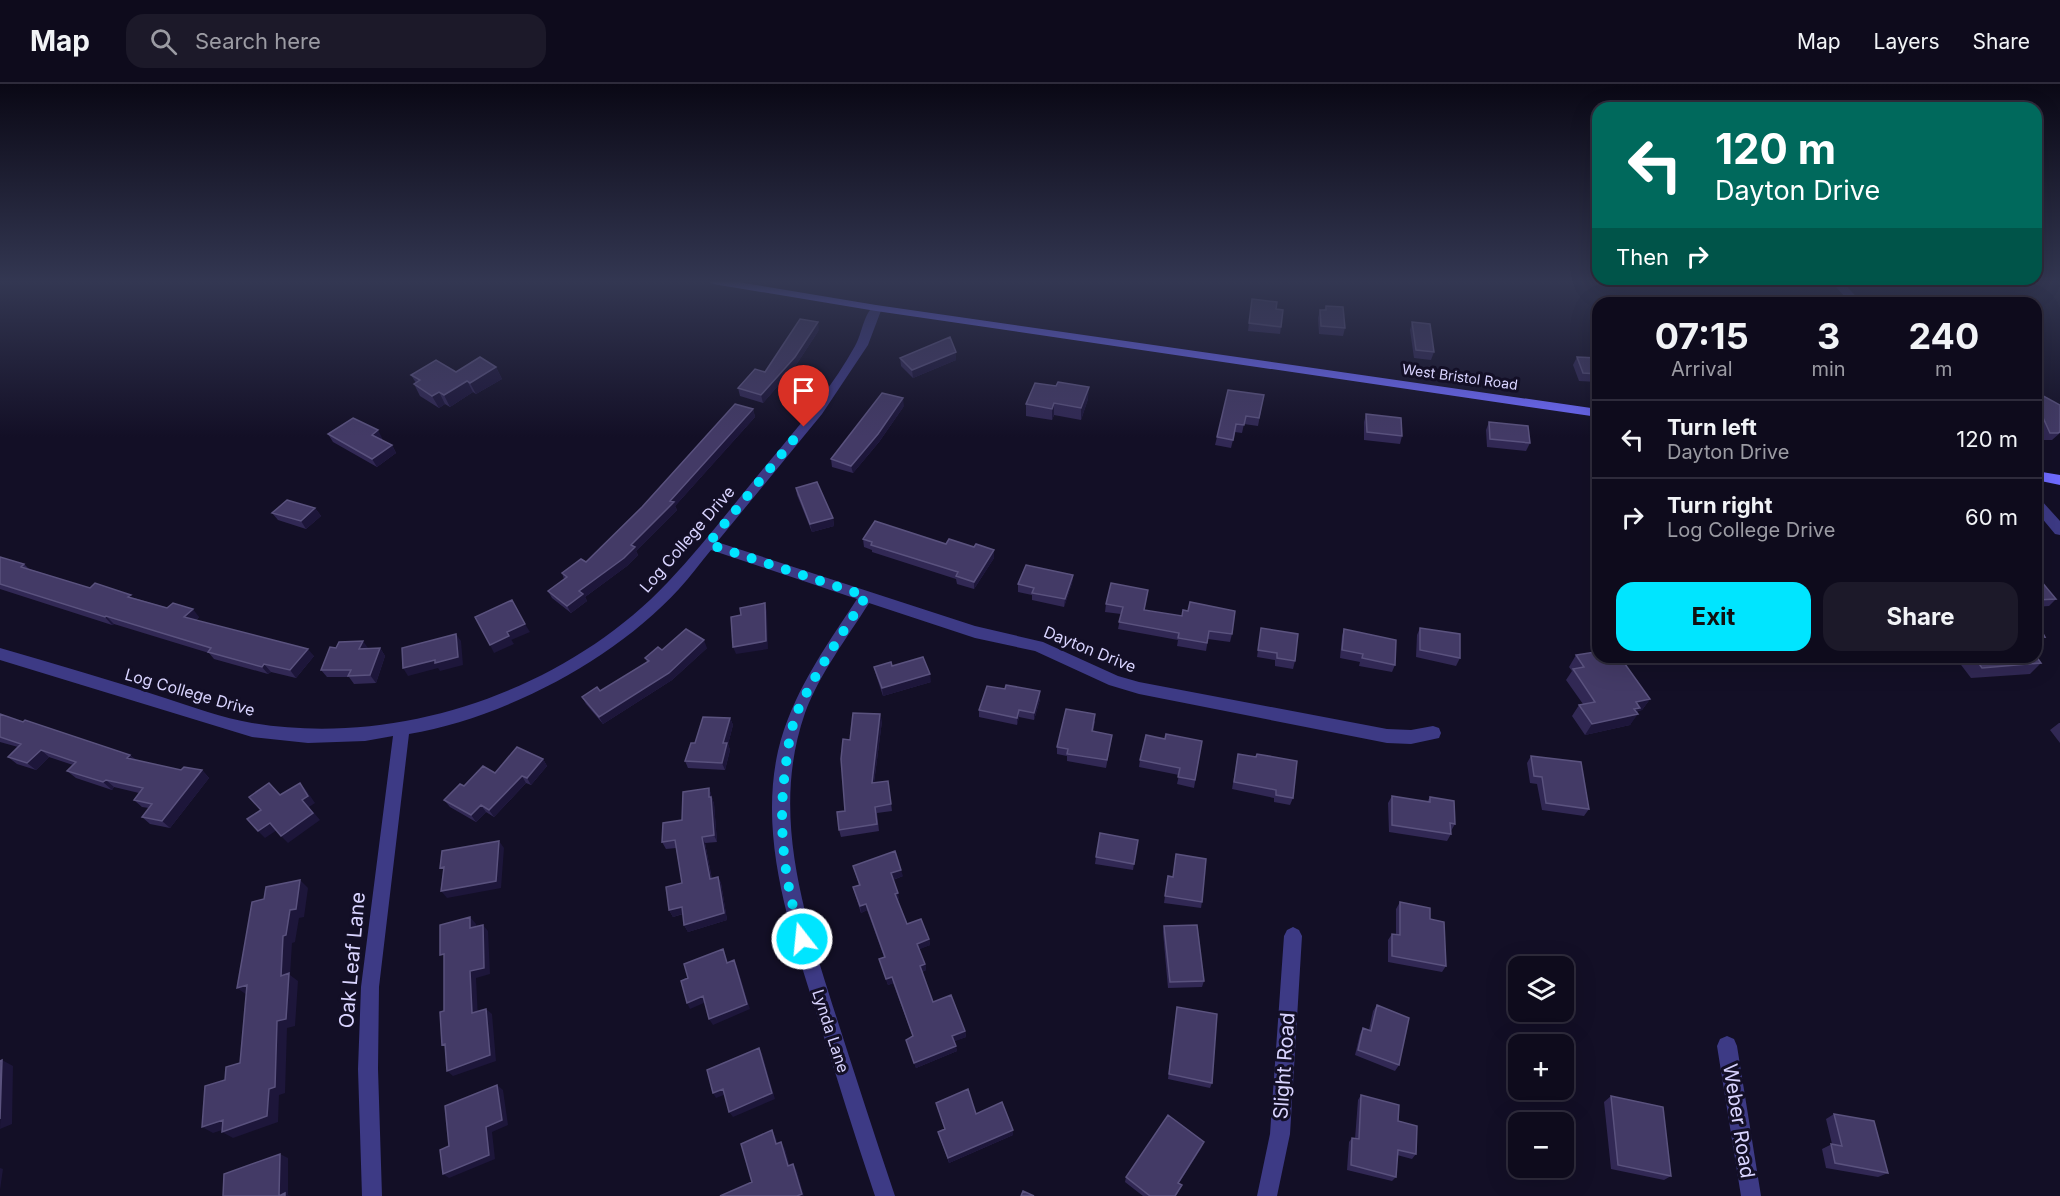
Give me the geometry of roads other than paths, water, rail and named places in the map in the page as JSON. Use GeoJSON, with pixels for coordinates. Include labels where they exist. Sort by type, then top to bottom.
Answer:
{"type":"FeatureCollection","features":[{"type":"Feature","properties":{"kind":"main road","name":"West Bristol Road"},"geometry":{"type":"LineString","coordinates":[[1049,333],[1592,411]]}},
{"type":"Feature","properties":{"kind":"main road"},"geometry":{"type":"LineString","coordinates":[[2042,477],[2060,480]]}},
{"type":"Feature","properties":{"kind":"street","name":"Log College Drive"},"geometry":{"type":"LineString","coordinates":[[0,654],[252,730],[295,735],[330,735],[402,728],[476,709],[537,684],[594,653],[627,629],[655,604],[818,411],[842,378],[867,333]]}},
{"type":"Feature","properties":{"kind":"street"},"geometry":{"type":"LineString","coordinates":[[2042,510],[2060,530]]}},
{"type":"Feature","properties":{"kind":"street","name":"Dayton Drive"},"geometry":{"type":"LineString","coordinates":[[708,544],[975,632],[1038,646],[1104,677],[1139,688],[1387,736],[1411,737],[1433,733]]}},
{"type":"Feature","properties":{"kind":"street","name":"Lynda Lane"},"geometry":{"type":"LineString","coordinates":[[866,596],[814,680],[797,713],[789,742],[782,786],[781,825],[787,878],[795,916],[885,1196]]}},
{"type":"Feature","properties":{"kind":"street","name":"Oak Leaf Lane"},"geometry":{"type":"LineString","coordinates":[[372,1196],[368,1069],[370,987],[377,911],[402,728]]}},
{"type":"Feature","properties":{"kind":"street","name":"Slight Road"},"geometry":{"type":"LineString","coordinates":[[1267,1196],[1280,1134],[1293,936]]}},
{"type":"Feature","properties":{"kind":"street","name":"Weber Road"},"geometry":{"type":"LineString","coordinates":[[1727,1046],[1751,1196]]}}]}
